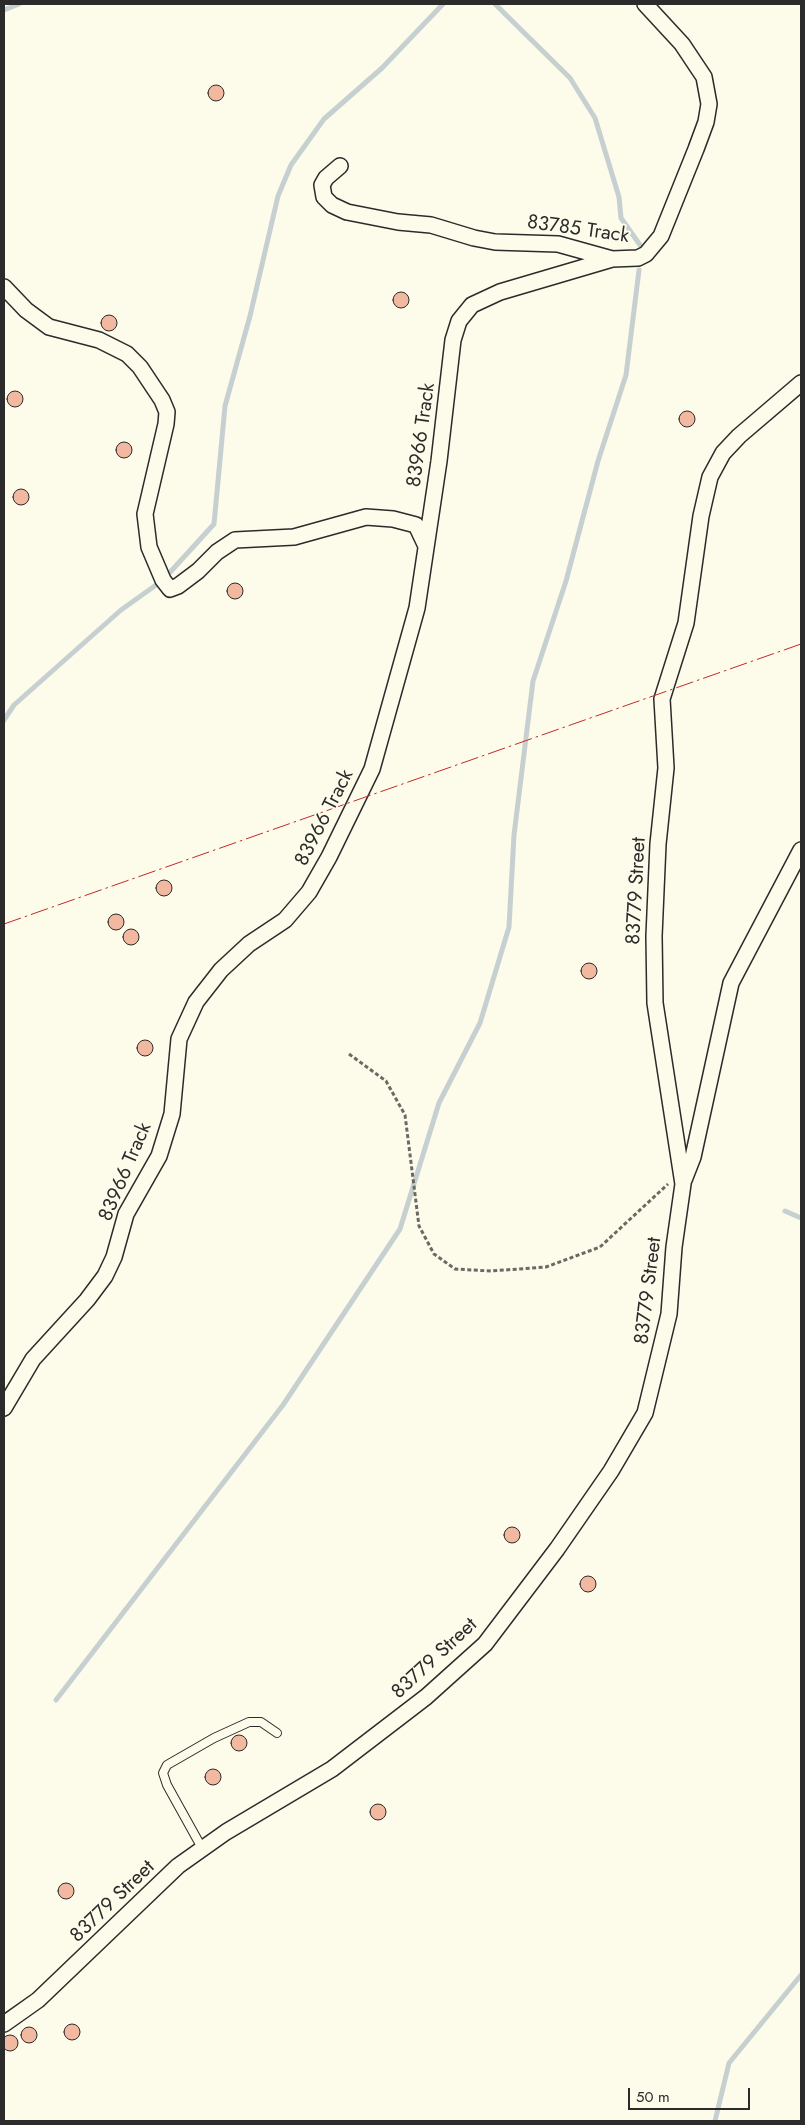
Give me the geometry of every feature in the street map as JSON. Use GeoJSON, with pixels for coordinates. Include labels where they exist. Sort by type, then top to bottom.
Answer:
{"type":"FeatureCollection","features":[{"type":"Feature","properties":{"kind":"street","name":"83785 Track"},"geometry":{"type":"LineString","coordinates":[[340,166],[326,178],[322,185],[324,197],[332,205],[346,212],[398,222],[431,225],[474,238],[496,242],[558,244],[612,259],[638,258],[646,254],[661,236],[696,150],[706,122],[709,104],[704,77],[682,44],[645,4]]}},
{"type":"Feature","properties":{"kind":"street","name":"83966 Track"},"geometry":{"type":"LineString","coordinates":[[4,1408],[33,1359],[87,1300],[104,1276],[114,1256],[126,1214],[159,1156],[172,1114],[179,1039],[196,1002],[221,970],[249,944],[284,920],[309,892],[329,857],[372,769],[417,608],[458,322],[472,305],[500,292],[612,259]]}},
{"type":"Feature","properties":{"kind":"street"},"geometry":{"type":"LineString","coordinates":[[4,287],[26,310],[49,327],[99,340],[127,354],[140,367],[162,400],[166,412],[166,424],[145,514],[149,547],[163,580],[170,589],[178,586],[198,571],[217,552],[235,540],[294,537],[366,517],[393,519],[416,525],[425,544]]}},
{"type":"Feature","properties":{"kind":"street","name":"83779 Street"},"geometry":{"type":"LineString","coordinates":[[4,2024],[38,2000],[178,1866],[202,1848],[332,1769],[426,1697],[485,1644],[557,1549],[611,1471],[645,1413],[669,1314],[682,1178],[655,1003],[654,936],[666,768],[662,699],[686,623],[702,516],[710,477],[723,454],[739,436],[801,383]]}},
{"type":"Feature","properties":{"kind":"street"},"geometry":{"type":"LineString","coordinates":[[682,1178],[692,1157],[731,983],[801,850]]}},
{"type":"Feature","properties":{"kind":"lane"},"geometry":{"type":"LineString","coordinates":[[202,1848],[167,1785],[163,1773],[166,1765],[214,1738],[249,1722],[261,1722],[277,1733]]}},
{"type":"Feature","properties":{"kind":"path"},"geometry":{"type":"LineString","coordinates":[[349,1054],[386,1081],[405,1115],[419,1226],[434,1254],[455,1269],[491,1271],[546,1268],[600,1248],[682,1178]]}},
{"type":"Feature","properties":{"kind":"building"},"geometry":{"type":"Polygon","coordinates":[[[213,85],[219,85],[224,90],[222,99],[213,101],[208,96],[208,90],[213,85]]]}},
{"type":"Feature","properties":{"kind":"building"},"geometry":{"type":"Polygon","coordinates":[[[398,292],[404,292],[409,297],[407,306],[398,308],[393,303],[393,297],[398,292]]]}},
{"type":"Feature","properties":{"kind":"building"},"geometry":{"type":"Polygon","coordinates":[[[106,315],[112,315],[117,320],[115,329],[106,331],[101,326],[101,320],[106,315]]]}},
{"type":"Feature","properties":{"kind":"building"},"geometry":{"type":"Polygon","coordinates":[[[12,391],[18,391],[23,396],[21,405],[12,407],[7,402],[7,396],[12,391]]]}},
{"type":"Feature","properties":{"kind":"building"},"geometry":{"type":"Polygon","coordinates":[[[684,411],[690,411],[695,416],[693,425],[684,427],[679,422],[679,416],[684,411]]]}},
{"type":"Feature","properties":{"kind":"building"},"geometry":{"type":"Polygon","coordinates":[[[121,442],[127,442],[132,447],[130,456],[121,458],[116,453],[116,447],[121,442]]]}},
{"type":"Feature","properties":{"kind":"building"},"geometry":{"type":"Polygon","coordinates":[[[18,489],[24,489],[29,494],[27,503],[18,505],[13,500],[13,494],[18,489]]]}},
{"type":"Feature","properties":{"kind":"building"},"geometry":{"type":"Polygon","coordinates":[[[232,583],[238,583],[243,588],[241,597],[232,599],[227,594],[227,588],[232,583]]]}},
{"type":"Feature","properties":{"kind":"building"},"geometry":{"type":"Polygon","coordinates":[[[161,880],[167,880],[172,885],[170,894],[161,896],[156,891],[156,885],[161,880]]]}},
{"type":"Feature","properties":{"kind":"building"},"geometry":{"type":"Polygon","coordinates":[[[113,914],[119,914],[124,919],[122,928],[113,930],[108,925],[108,919],[113,914]]]}},
{"type":"Feature","properties":{"kind":"building"},"geometry":{"type":"Polygon","coordinates":[[[128,929],[134,929],[139,934],[137,943],[128,945],[123,940],[123,934],[128,929]]]}},
{"type":"Feature","properties":{"kind":"building"},"geometry":{"type":"Polygon","coordinates":[[[586,963],[592,963],[597,968],[595,977],[586,979],[581,974],[581,968],[586,963]]]}},
{"type":"Feature","properties":{"kind":"building"},"geometry":{"type":"Polygon","coordinates":[[[142,1040],[148,1040],[153,1045],[151,1054],[142,1056],[137,1051],[137,1045],[142,1040]]]}},
{"type":"Feature","properties":{"kind":"building"},"geometry":{"type":"Polygon","coordinates":[[[509,1527],[515,1527],[520,1532],[518,1541],[509,1543],[504,1538],[504,1532],[509,1527]]]}},
{"type":"Feature","properties":{"kind":"building"},"geometry":{"type":"Polygon","coordinates":[[[585,1576],[591,1576],[596,1581],[594,1590],[585,1592],[580,1587],[580,1581],[585,1576]]]}},
{"type":"Feature","properties":{"kind":"building"},"geometry":{"type":"Polygon","coordinates":[[[236,1735],[242,1735],[247,1740],[245,1749],[236,1751],[231,1746],[231,1740],[236,1735]]]}},
{"type":"Feature","properties":{"kind":"building"},"geometry":{"type":"Polygon","coordinates":[[[210,1769],[216,1769],[221,1774],[219,1783],[210,1785],[205,1780],[205,1774],[210,1769]]]}},
{"type":"Feature","properties":{"kind":"building"},"geometry":{"type":"Polygon","coordinates":[[[375,1804],[381,1804],[386,1809],[384,1818],[375,1820],[370,1815],[370,1809],[375,1804]]]}},
{"type":"Feature","properties":{"kind":"building"},"geometry":{"type":"Polygon","coordinates":[[[63,1883],[69,1883],[74,1888],[72,1897],[63,1899],[58,1894],[58,1888],[63,1883]]]}},
{"type":"Feature","properties":{"kind":"building"},"geometry":{"type":"Polygon","coordinates":[[[69,2024],[75,2024],[80,2029],[78,2038],[69,2040],[64,2035],[64,2029],[69,2024]]]}},
{"type":"Feature","properties":{"kind":"building"},"geometry":{"type":"Polygon","coordinates":[[[26,2027],[32,2027],[37,2032],[35,2041],[26,2043],[21,2038],[21,2032],[26,2027]]]}},
{"type":"Feature","properties":{"kind":"building"},"geometry":{"type":"Polygon","coordinates":[[[10,2035],[16,2037],[18,2043],[16,2049],[10,2051],[4,2049],[2,2043],[4,2037],[10,2035]]]}},
{"type":"Feature","properties":{"kind":"waterway"},"geometry":{"type":"LineString","coordinates":[[4,10],[19,4]]}},
{"type":"Feature","properties":{"kind":"waterway"},"geometry":{"type":"LineString","coordinates":[[4,720],[14,705],[121,610],[163,580],[214,524],[225,406],[250,316],[278,196],[291,165],[324,119],[382,68],[443,4]]}},
{"type":"Feature","properties":{"kind":"waterway"},"geometry":{"type":"LineString","coordinates":[[495,4],[570,78],[595,118],[619,197],[621,218],[640,245]]}},
{"type":"Feature","properties":{"kind":"waterway"},"geometry":{"type":"LineString","coordinates":[[56,1700],[283,1405],[400,1229],[439,1103],[480,1023],[509,927],[514,835],[533,681],[566,581],[598,461],[626,375],[639,270]]}},
{"type":"Feature","properties":{"kind":"waterway"},"geometry":{"type":"LineString","coordinates":[[785,1211],[801,1218]]}},
{"type":"Feature","properties":{"kind":"waterway"},"geometry":{"type":"LineString","coordinates":[[715,2121],[729,2063],[801,1975]]}},
{"type":"Feature","properties":{"kind":"power"},"geometry":{"type":"LineString","coordinates":[[4,924],[801,644]]}}]}
